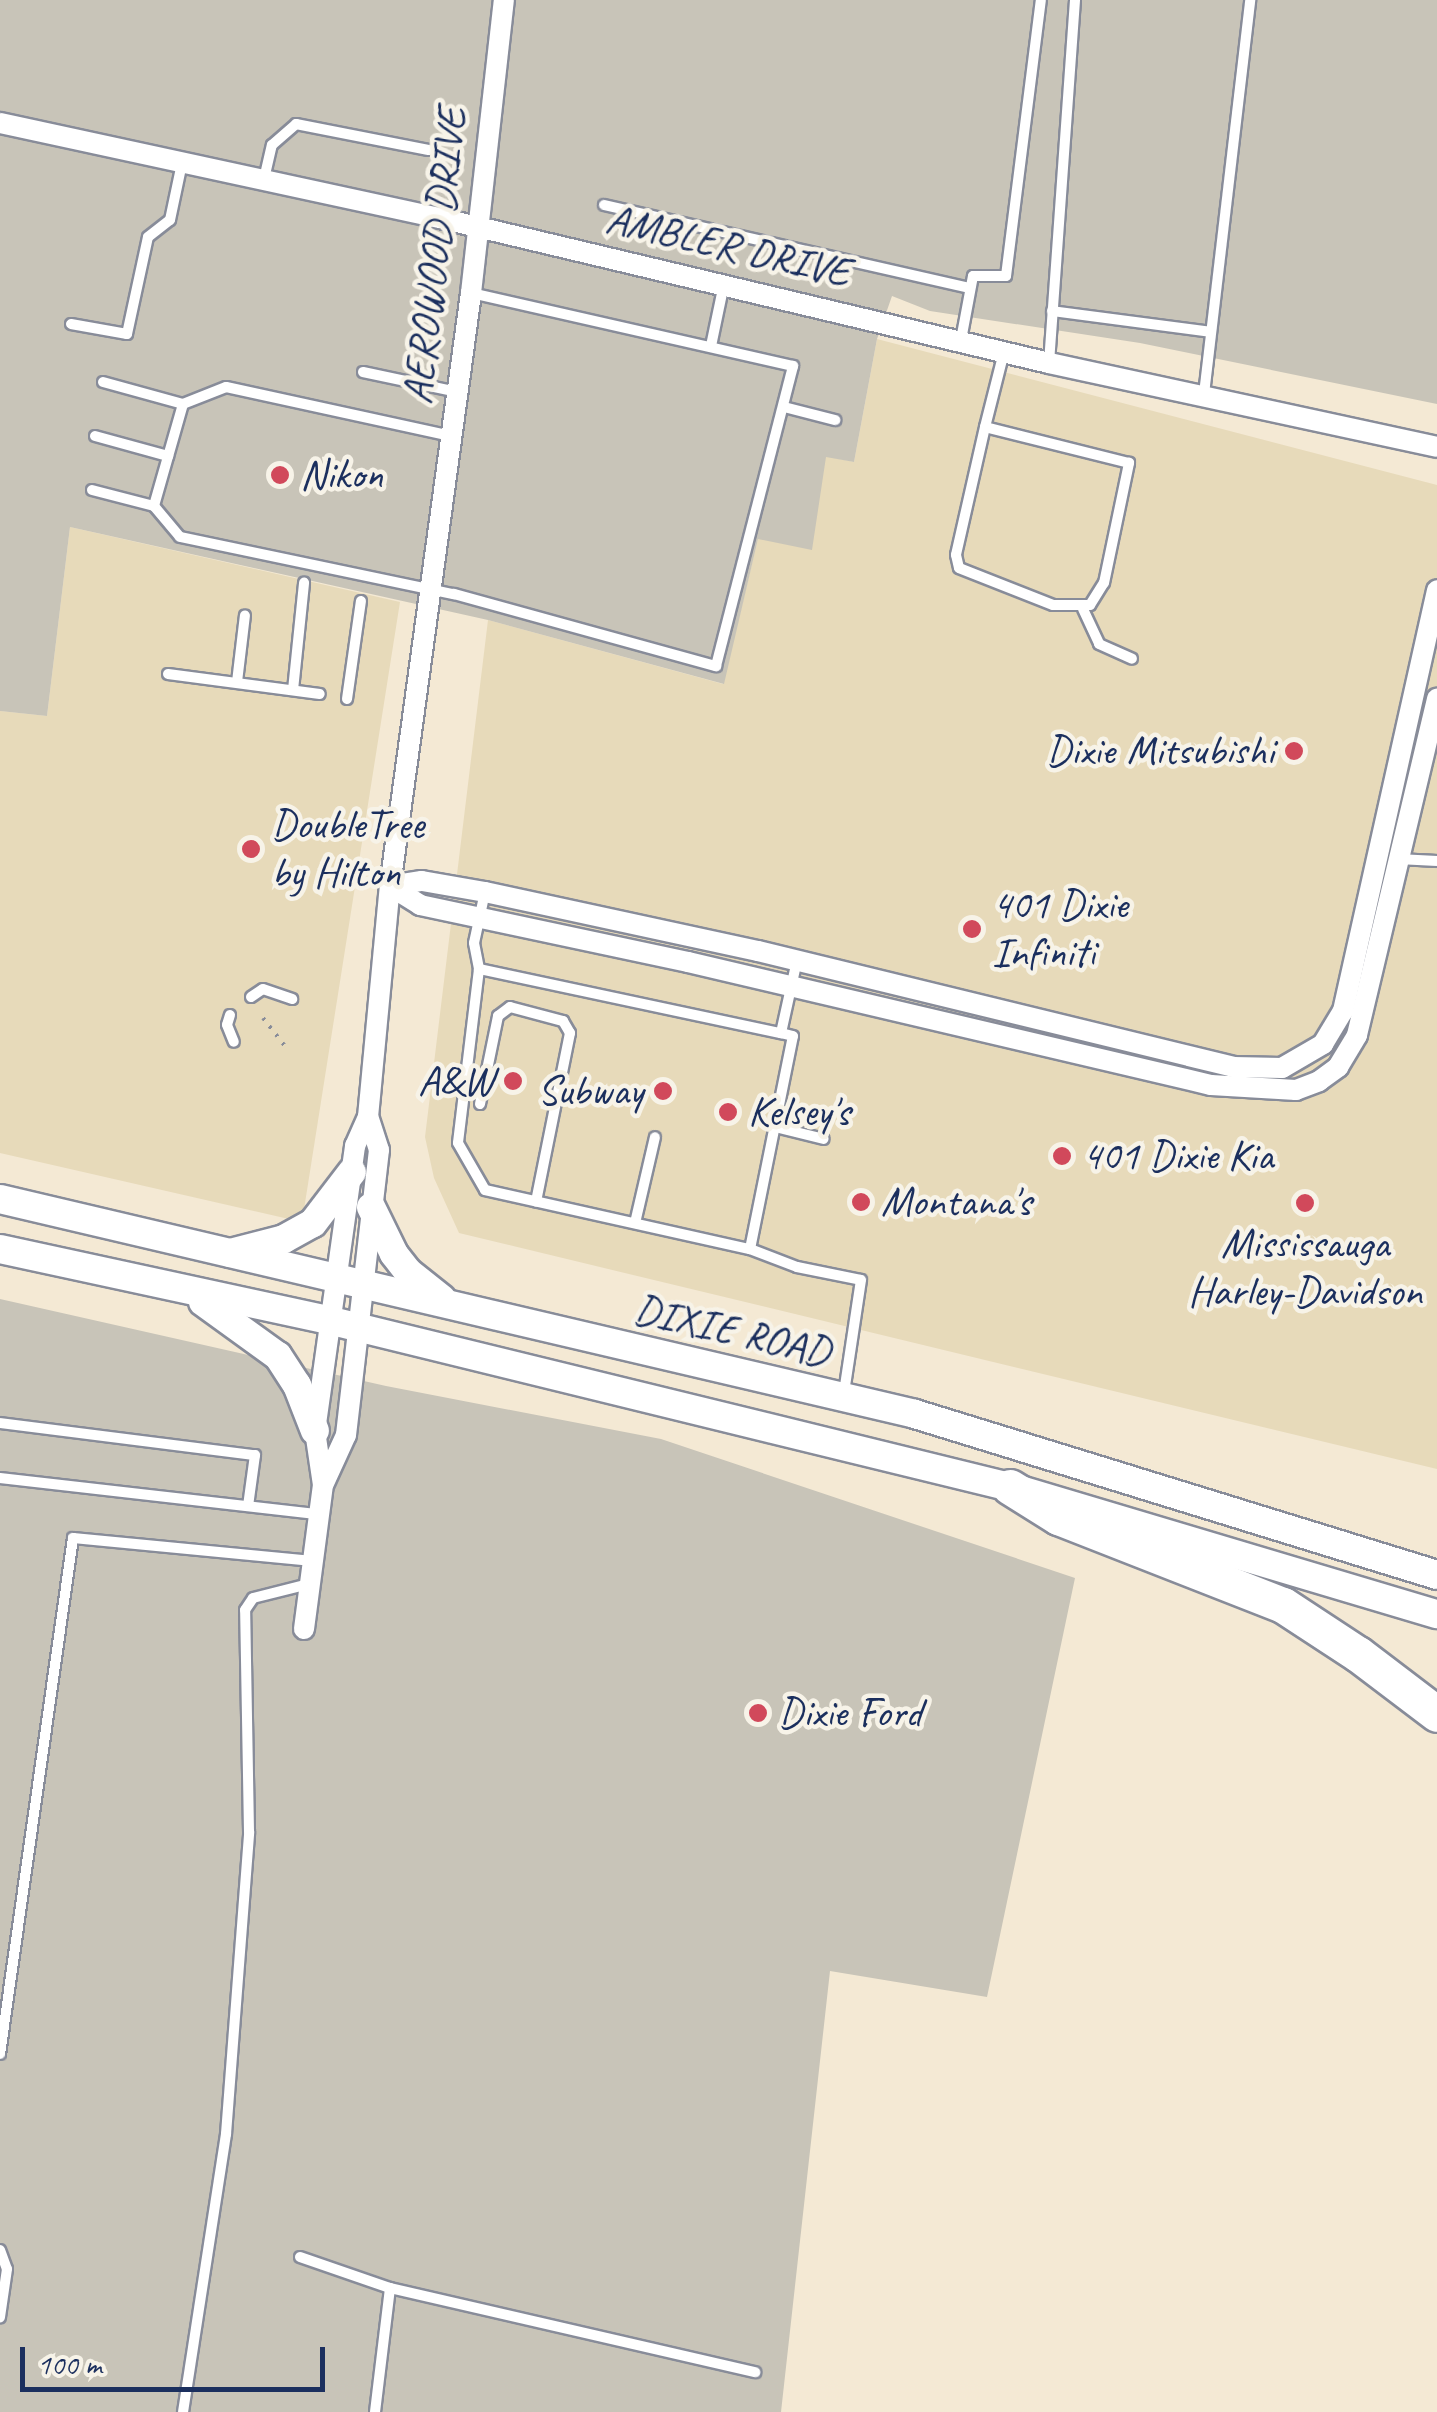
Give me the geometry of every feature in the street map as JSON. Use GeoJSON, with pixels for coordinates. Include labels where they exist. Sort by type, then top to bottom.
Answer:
{"type":"FeatureCollection","features":[{"type":"Feature","properties":{"kind":"highway"},"geometry":{"type":"LineString","coordinates":[[1010,1487],[1058,1517],[1283,1605],[1358,1654],[1437,1714]]}},
{"type":"Feature","properties":{"kind":"main road"},"geometry":{"type":"LineString","coordinates":[[227,1254],[284,1239],[313,1222],[352,1172]]}},
{"type":"Feature","properties":{"kind":"main road","name":"DIXIE ROAD"},"geometry":{"type":"LineString","coordinates":[[0,1199],[843,1398],[1074,1462],[1437,1575]]}},
{"type":"Feature","properties":{"kind":"main road"},"geometry":{"type":"LineString","coordinates":[[371,1207],[389,1248],[408,1272],[452,1306]]}},
{"type":"Feature","properties":{"kind":"main road","name":"DIXIE ROAD"},"geometry":{"type":"LineString","coordinates":[[0,1249],[345,1324],[1010,1487],[1437,1614]]}},
{"type":"Feature","properties":{"kind":"main road"},"geometry":{"type":"LineString","coordinates":[[184,1291],[278,1356],[297,1385],[315,1431]]}},
{"type":"Feature","properties":{"kind":"street","name":"AEROWOOD DRIVE"},"geometry":{"type":"LineString","coordinates":[[351,1281],[352,1172],[356,1146],[368,1117],[390,886],[470,293],[504,0]]}},
{"type":"Feature","properties":{"kind":"street","name":"AMBLER DRIVE"},"geometry":{"type":"LineString","coordinates":[[0,123],[1437,447]]}},
{"type":"Feature","properties":{"kind":"street"},"geometry":{"type":"LineString","coordinates":[[390,886],[420,905],[792,986],[1211,1085],[1296,1090],[1329,1075],[1346,1057],[1360,1024],[1437,590]]}},
{"type":"Feature","properties":{"kind":"street"},"geometry":{"type":"LineString","coordinates":[[390,886],[422,881],[485,892],[797,960],[1217,1063],[1253,1070],[1282,1068],[1308,1056],[1330,1037],[1343,1011],[1437,698]]}},
{"type":"Feature","properties":{"kind":"street","name":"AEROWOOD DRIVE"},"geometry":{"type":"LineString","coordinates":[[304,1628],[323,1485],[315,1431],[345,1324],[351,1281],[371,1207],[379,1150],[368,1117]]}},
{"type":"Feature","properties":{"kind":"street","name":"AEROWOOD DRIVE"},"geometry":{"type":"LineString","coordinates":[[323,1485],[346,1435],[345,1324]]}},
{"type":"Feature","properties":{"kind":"lane"},"geometry":{"type":"LineString","coordinates":[[961,340],[973,276],[1006,276],[1041,0]]}},
{"type":"Feature","properties":{"kind":"lane"},"geometry":{"type":"LineString","coordinates":[[1049,362],[1075,0]]}},
{"type":"Feature","properties":{"kind":"lane"},"geometry":{"type":"LineString","coordinates":[[1204,394],[1250,0]]}},
{"type":"Feature","properties":{"kind":"lane"},"geometry":{"type":"LineString","coordinates":[[264,180],[272,145],[296,124],[428,150]]}},
{"type":"Feature","properties":{"kind":"lane"},"geometry":{"type":"LineString","coordinates":[[72,324],[126,334],[148,238],[170,220],[182,162]]}},
{"type":"Feature","properties":{"kind":"lane"},"geometry":{"type":"LineString","coordinates":[[604,205],[970,288]]}},
{"type":"Feature","properties":{"kind":"lane"},"geometry":{"type":"LineString","coordinates":[[710,346],[724,284]]}},
{"type":"Feature","properties":{"kind":"lane"},"geometry":{"type":"LineString","coordinates":[[92,490],[154,506],[180,537],[430,588],[716,666],[793,366],[470,293]]}},
{"type":"Feature","properties":{"kind":"lane"},"geometry":{"type":"LineString","coordinates":[[1052,311],[1211,332]]}},
{"type":"Feature","properties":{"kind":"lane"},"geometry":{"type":"LineString","coordinates":[[986,427],[1129,463],[1104,582],[1097,598],[1083,608],[1052,605],[959,568],[956,554],[986,427],[1004,351]]}},
{"type":"Feature","properties":{"kind":"lane"},"geometry":{"type":"LineString","coordinates":[[363,372],[456,392]]}},
{"type":"Feature","properties":{"kind":"lane"},"geometry":{"type":"LineString","coordinates":[[103,382],[184,404],[226,387],[450,436]]}},
{"type":"Feature","properties":{"kind":"lane"},"geometry":{"type":"LineString","coordinates":[[154,506],[184,404]]}},
{"type":"Feature","properties":{"kind":"lane"},"geometry":{"type":"LineString","coordinates":[[784,407],[835,420]]}},
{"type":"Feature","properties":{"kind":"lane"},"geometry":{"type":"LineString","coordinates":[[95,436],[168,456]]}},
{"type":"Feature","properties":{"kind":"lane"},"geometry":{"type":"LineString","coordinates":[[293,690],[304,583]]}},
{"type":"Feature","properties":{"kind":"lane"},"geometry":{"type":"LineString","coordinates":[[347,699],[361,602]]}},
{"type":"Feature","properties":{"kind":"lane"},"geometry":{"type":"LineString","coordinates":[[1083,608],[1099,644],[1132,659]]}},
{"type":"Feature","properties":{"kind":"lane"},"geometry":{"type":"LineString","coordinates":[[237,682],[245,615]]}},
{"type":"Feature","properties":{"kind":"lane"},"geometry":{"type":"LineString","coordinates":[[168,674],[320,694]]}},
{"type":"Feature","properties":{"kind":"lane"},"geometry":{"type":"LineString","coordinates":[[1388,858],[1437,861]]}},
{"type":"Feature","properties":{"kind":"lane"},"geometry":{"type":"LineString","coordinates":[[485,892],[474,944],[479,969],[458,1143],[485,1190],[750,1250],[796,1267],[861,1280],[843,1398]]}},
{"type":"Feature","properties":{"kind":"lane"},"geometry":{"type":"LineString","coordinates":[[780,1034],[797,960]]}},
{"type":"Feature","properties":{"kind":"lane"},"geometry":{"type":"LineString","coordinates":[[479,969],[794,1036],[750,1250]]}},
{"type":"Feature","properties":{"kind":"lane"},"geometry":{"type":"LineString","coordinates":[[251,997],[263,988],[292,999]]}},
{"type":"Feature","properties":{"kind":"lane"},"geometry":{"type":"LineString","coordinates":[[480,1104],[498,1016],[510,1007],[563,1021],[570,1033],[536,1202]]}},
{"type":"Feature","properties":{"kind":"lane"},"geometry":{"type":"LineString","coordinates":[[997,1034],[1004,1011]]}},
{"type":"Feature","properties":{"kind":"lane"},"geometry":{"type":"LineString","coordinates":[[230,1016],[227,1025],[234,1042]]}},
{"type":"Feature","properties":{"kind":"lane"},"geometry":{"type":"LineString","coordinates":[[1211,1085],[1217,1063]]}},
{"type":"Feature","properties":{"kind":"lane"},"geometry":{"type":"LineString","coordinates":[[776,1127],[824,1138]]}},
{"type":"Feature","properties":{"kind":"lane"},"geometry":{"type":"LineString","coordinates":[[635,1223],[655,1137]]}},
{"type":"Feature","properties":{"kind":"lane"},"geometry":{"type":"LineString","coordinates":[[0,1423],[256,1455],[248,1506]]}},
{"type":"Feature","properties":{"kind":"lane"},"geometry":{"type":"LineString","coordinates":[[0,1478],[319,1514]]}},
{"type":"Feature","properties":{"kind":"lane"},"geometry":{"type":"LineString","coordinates":[[0,2054],[72,1538],[314,1561]]}},
{"type":"Feature","properties":{"kind":"lane"},"geometry":{"type":"LineString","coordinates":[[182,2412],[226,2134],[249,1832],[245,1610],[254,1598],[312,1584]]}},
{"type":"Feature","properties":{"kind":"lane"},"geometry":{"type":"LineString","coordinates":[[0,2250],[7,2269],[0,2317]]}},
{"type":"Feature","properties":{"kind":"lane"},"geometry":{"type":"LineString","coordinates":[[300,2257],[390,2288],[755,2372]]}},
{"type":"Feature","properties":{"kind":"lane"},"geometry":{"type":"LineString","coordinates":[[375,2412],[390,2288]]}},
{"type":"Feature","properties":{"kind":"path"},"geometry":{"type":"LineString","coordinates":[[263,1018],[288,1050]]}},
{"type":"Feature","properties":{"kind":"shaded area"},"geometry":{"type":"Polygon","coordinates":[[[0,0],[1437,0],[1437,404],[1140,343],[930,311],[892,296],[877,339],[854,462],[826,457],[812,550],[758,539],[724,684],[488,620],[70,527],[47,716],[0,711],[0,0]]]}},
{"type":"Feature","properties":{"kind":"shaded area"},"geometry":{"type":"Polygon","coordinates":[[[877,339],[1437,485],[1437,1469],[459,1233],[434,1178],[425,1137],[488,620],[723,684],[758,539],[826,456],[854,462],[877,339]]]}},
{"type":"Feature","properties":{"kind":"shaded area"},"geometry":{"type":"Polygon","coordinates":[[[70,527],[400,602],[302,1222],[0,1153],[0,711],[47,716],[70,527]]]}},
{"type":"Feature","properties":{"kind":"shaded area"},"geometry":{"type":"Polygon","coordinates":[[[0,1299],[386,1386],[661,1439],[1075,1578],[987,1997],[830,1971],[781,2412],[0,2412],[0,1299]]]}},
{"type":"Feature","properties":{"kind":"place","name":"Nikon"},"geometry":{"type":"Point","coordinates":[280,475]}},
{"type":"Feature","properties":{"kind":"place","name":"Dixie Mitsubishi"},"geometry":{"type":"Point","coordinates":[1294,751]}},
{"type":"Feature","properties":{"kind":"place","name":"DoubleTree by Hilton"},"geometry":{"type":"Point","coordinates":[251,849]}},
{"type":"Feature","properties":{"kind":"place","name":"401 Dixie Infiniti"},"geometry":{"type":"Point","coordinates":[972,929]}},
{"type":"Feature","properties":{"kind":"place","name":"A&W"},"geometry":{"type":"Point","coordinates":[513,1081]}},
{"type":"Feature","properties":{"kind":"place","name":"Subway"},"geometry":{"type":"Point","coordinates":[663,1091]}},
{"type":"Feature","properties":{"kind":"place","name":"Kelsey's"},"geometry":{"type":"Point","coordinates":[728,1112]}},
{"type":"Feature","properties":{"kind":"place","name":"401 Dixie Kia"},"geometry":{"type":"Point","coordinates":[1062,1156]}},
{"type":"Feature","properties":{"kind":"place","name":"Montana's"},"geometry":{"type":"Point","coordinates":[861,1202]}},
{"type":"Feature","properties":{"kind":"place","name":"Mississauga Harley-Davidson"},"geometry":{"type":"Point","coordinates":[1305,1203]}},
{"type":"Feature","properties":{"kind":"place","name":"Dixie Ford"},"geometry":{"type":"Point","coordinates":[758,1713]}}]}
